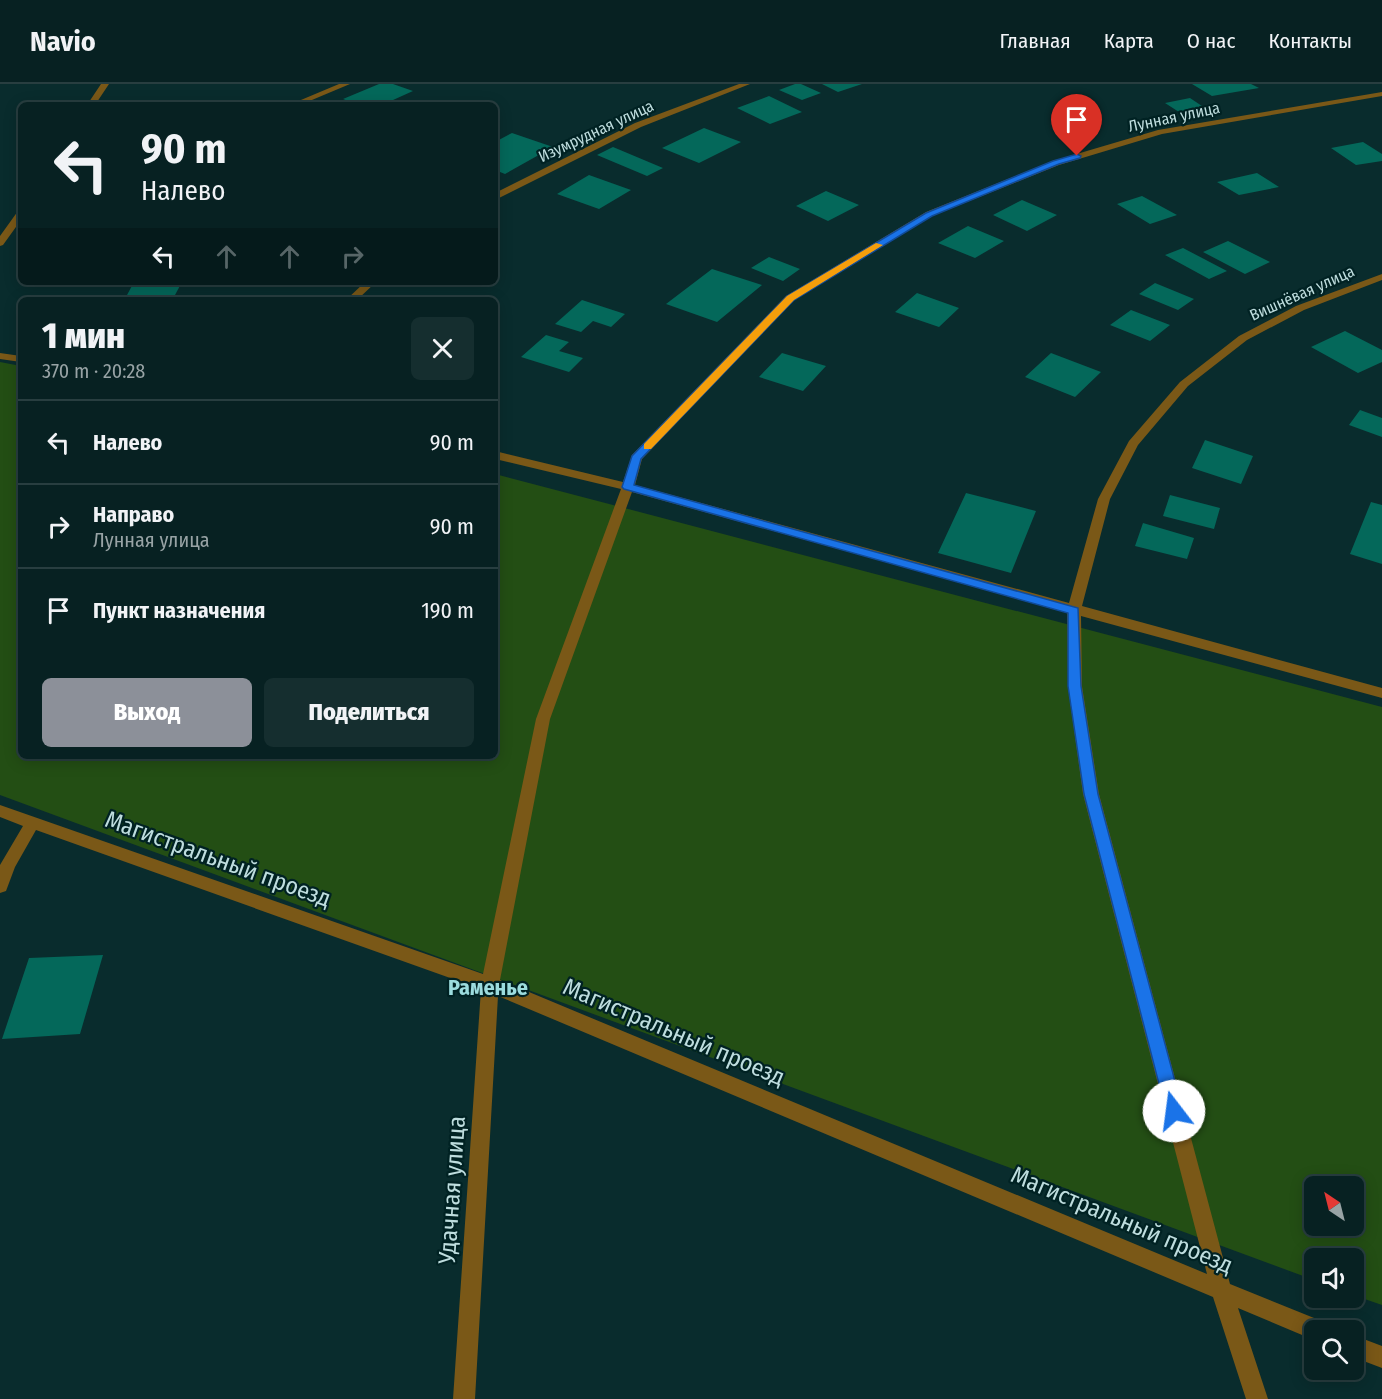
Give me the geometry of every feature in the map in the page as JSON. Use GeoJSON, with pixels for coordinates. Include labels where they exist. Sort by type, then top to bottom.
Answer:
{"type":"FeatureCollection","features":[{"type":"Feature","properties":{"kind":"street"},"geometry":{"type":"LineString","coordinates":[[93,102],[105,84]]}},
{"type":"Feature","properties":{"kind":"street"},"geometry":{"type":"LineString","coordinates":[[301,102],[346,84]]}},
{"type":"Feature","properties":{"kind":"street","name":"Изумрудная улица"},"geometry":{"type":"LineString","coordinates":[[498,195],[638,125],[746,84]]}},
{"type":"Feature","properties":{"kind":"street","name":"Лунная улица"},"geometry":{"type":"LineString","coordinates":[[490,984],[543,719],[628,487],[636,458],[790,298],[929,214],[1056,162],[1161,132],[1382,94]]}},
{"type":"Feature","properties":{"kind":"street"},"geometry":{"type":"LineString","coordinates":[[0,243],[18,216]]}},
{"type":"Feature","properties":{"kind":"street","name":"Вишнёвая улица"},"geometry":{"type":"LineString","coordinates":[[1257,1399],[1222,1292],[1091,794],[1075,686],[1074,611],[1104,499],[1133,444],[1184,384],[1243,338],[1300,308],[1382,277]]}},
{"type":"Feature","properties":{"kind":"street"},"geometry":{"type":"LineString","coordinates":[[354,297],[368,285]]}},
{"type":"Feature","properties":{"kind":"street"},"geometry":{"type":"LineString","coordinates":[[0,356],[18,359]]}},
{"type":"Feature","properties":{"kind":"street"},"geometry":{"type":"LineString","coordinates":[[498,457],[628,487],[1074,611],[1382,693]]}},
{"type":"Feature","properties":{"kind":"street","name":"Магистральный проезд"},"geometry":{"type":"LineString","coordinates":[[0,811],[490,984],[1304,1325]]}},
{"type":"Feature","properties":{"kind":"street"},"geometry":{"type":"LineString","coordinates":[[0,886],[8,865],[33,822]]}},
{"type":"Feature","properties":{"kind":"street","name":"Удачная улица"},"geometry":{"type":"LineString","coordinates":[[464,1399],[490,984]]}},
{"type":"Feature","properties":{"kind":"street"},"geometry":{"type":"LineString","coordinates":[[1364,1351],[1382,1358]]}},
{"type":"Feature","properties":{"kind":"green space"},"geometry":{"type":"Polygon","coordinates":[[[0,362],[18,365],[18,759],[498,759],[498,475],[1382,707],[1382,1305],[1364,1299],[1364,1248],[1304,1248],[1304,1276],[0,795],[0,362]]]}},
{"type":"Feature","properties":{"kind":"building"},"geometry":{"type":"Polygon","coordinates":[[[379,84],[393,84],[413,91],[389,102],[350,102],[343,99],[379,84]]]}},
{"type":"Feature","properties":{"kind":"building"},"geometry":{"type":"Polygon","coordinates":[[[801,84],[821,93],[802,100],[779,90],[801,84]]]}},
{"type":"Feature","properties":{"kind":"building"},"geometry":{"type":"Polygon","coordinates":[[[822,84],[862,84],[838,92],[822,84]]]}},
{"type":"Feature","properties":{"kind":"building"},"geometry":{"type":"Polygon","coordinates":[[[1192,84],[1251,84],[1259,88],[1212,96],[1192,84]]]}},
{"type":"Feature","properties":{"kind":"building"},"geometry":{"type":"Polygon","coordinates":[[[769,96],[802,112],[770,124],[737,108],[769,96]]]}},
{"type":"Feature","properties":{"kind":"building"},"geometry":{"type":"Polygon","coordinates":[[[1190,98],[1205,108],[1179,112],[1165,103],[1190,98]]]}},
{"type":"Feature","properties":{"kind":"building"},"geometry":{"type":"Polygon","coordinates":[[[704,128],[741,142],[699,163],[662,148],[704,128]]]}},
{"type":"Feature","properties":{"kind":"building"},"geometry":{"type":"Polygon","coordinates":[[[512,133],[553,147],[505,174],[498,171],[498,140],[512,133]]]}},
{"type":"Feature","properties":{"kind":"building"},"geometry":{"type":"Polygon","coordinates":[[[1363,142],[1382,154],[1382,161],[1356,165],[1331,148],[1363,142]]]}},
{"type":"Feature","properties":{"kind":"building"},"geometry":{"type":"Polygon","coordinates":[[[613,147],[663,168],[647,176],[597,155],[613,147]]]}},
{"type":"Feature","properties":{"kind":"building"},"geometry":{"type":"Polygon","coordinates":[[[1257,173],[1279,187],[1239,195],[1217,182],[1257,173]]]}},
{"type":"Feature","properties":{"kind":"building"},"geometry":{"type":"Polygon","coordinates":[[[589,175],[631,190],[599,209],[557,194],[589,175]]]}},
{"type":"Feature","properties":{"kind":"building"},"geometry":{"type":"Polygon","coordinates":[[[826,191],[859,205],[828,221],[796,206],[826,191]]]}},
{"type":"Feature","properties":{"kind":"building"},"geometry":{"type":"Polygon","coordinates":[[[1142,196],[1177,215],[1150,224],[1117,204],[1142,196]]]}},
{"type":"Feature","properties":{"kind":"building"},"geometry":{"type":"Polygon","coordinates":[[[1022,200],[1057,215],[1027,231],[993,215],[1022,200]]]}},
{"type":"Feature","properties":{"kind":"building"},"geometry":{"type":"Polygon","coordinates":[[[968,226],[1004,241],[975,258],[938,243],[968,226]]]}},
{"type":"Feature","properties":{"kind":"building"},"geometry":{"type":"Polygon","coordinates":[[[1228,241],[1270,262],[1245,274],[1203,252],[1228,241]]]}},
{"type":"Feature","properties":{"kind":"building"},"geometry":{"type":"Polygon","coordinates":[[[1183,248],[1227,271],[1209,279],[1165,255],[1183,248]]]}},
{"type":"Feature","properties":{"kind":"building"},"geometry":{"type":"Polygon","coordinates":[[[769,257],[800,269],[783,281],[751,268],[769,257]]]}},
{"type":"Feature","properties":{"kind":"building"},"geometry":{"type":"Polygon","coordinates":[[[712,269],[762,285],[717,322],[666,304],[712,269]]]}},
{"type":"Feature","properties":{"kind":"building"},"geometry":{"type":"Polygon","coordinates":[[[1155,283],[1194,299],[1178,310],[1139,294],[1155,283]]]}},
{"type":"Feature","properties":{"kind":"building"},"geometry":{"type":"Polygon","coordinates":[[[132,285],[180,285],[175,295],[127,295],[132,285]]]}},
{"type":"Feature","properties":{"kind":"building"},"geometry":{"type":"Polygon","coordinates":[[[917,293],[959,308],[939,327],[895,312],[917,293]]]}},
{"type":"Feature","properties":{"kind":"building"},"geometry":{"type":"Polygon","coordinates":[[[582,300],[625,314],[611,327],[593,321],[581,332],[555,324],[582,300]]]}},
{"type":"Feature","properties":{"kind":"building"},"geometry":{"type":"Polygon","coordinates":[[[1131,310],[1170,325],[1150,341],[1110,325],[1131,310]]]}},
{"type":"Feature","properties":{"kind":"building"},"geometry":{"type":"Polygon","coordinates":[[[1345,331],[1382,350],[1382,362],[1358,373],[1311,347],[1345,331]]]}},
{"type":"Feature","properties":{"kind":"building"},"geometry":{"type":"Polygon","coordinates":[[[546,335],[569,342],[559,351],[583,358],[569,372],[521,357],[546,335]]]}},
{"type":"Feature","properties":{"kind":"building"},"geometry":{"type":"Polygon","coordinates":[[[782,353],[826,366],[803,391],[759,377],[782,353]]]}},
{"type":"Feature","properties":{"kind":"building"},"geometry":{"type":"Polygon","coordinates":[[[1051,353],[1101,372],[1075,397],[1025,377],[1051,353]]]}},
{"type":"Feature","properties":{"kind":"building"},"geometry":{"type":"Polygon","coordinates":[[[1360,410],[1382,418],[1382,437],[1349,425],[1360,410]]]}},
{"type":"Feature","properties":{"kind":"building"},"geometry":{"type":"Polygon","coordinates":[[[1205,440],[1253,456],[1241,484],[1192,468],[1205,440]]]}},
{"type":"Feature","properties":{"kind":"building"},"geometry":{"type":"Polygon","coordinates":[[[966,493],[1036,511],[1011,573],[938,553],[966,493]]]}},
{"type":"Feature","properties":{"kind":"building"},"geometry":{"type":"Polygon","coordinates":[[[1170,495],[1220,508],[1214,529],[1163,516],[1170,495]]]}},
{"type":"Feature","properties":{"kind":"building"},"geometry":{"type":"Polygon","coordinates":[[[1371,502],[1382,505],[1382,564],[1350,554],[1371,502]]]}},
{"type":"Feature","properties":{"kind":"building"},"geometry":{"type":"Polygon","coordinates":[[[1143,523],[1194,538],[1187,559],[1135,546],[1143,523]]]}},
{"type":"Feature","properties":{"kind":"building"},"geometry":{"type":"Polygon","coordinates":[[[103,955],[80,1034],[2,1039],[29,958],[103,955]]]}},
{"type":"Feature","properties":{"kind":"slow traffic"},"geometry":{"type":"LineString","coordinates":[[647,447],[790,298],[879,245]]}},
{"type":"Feature","properties":{"kind":"district","name":"Раменье"},"geometry":{"type":"Point","coordinates":[488,987]}},
{"type":"Feature","properties":{"kind":"route"},"geometry":{"type":"LineString","coordinates":[[1077,156],[1056,162],[929,214],[790,298],[636,458],[628,487],[1074,611],[1075,686],[1091,794],[1174,1111]]}}]}
